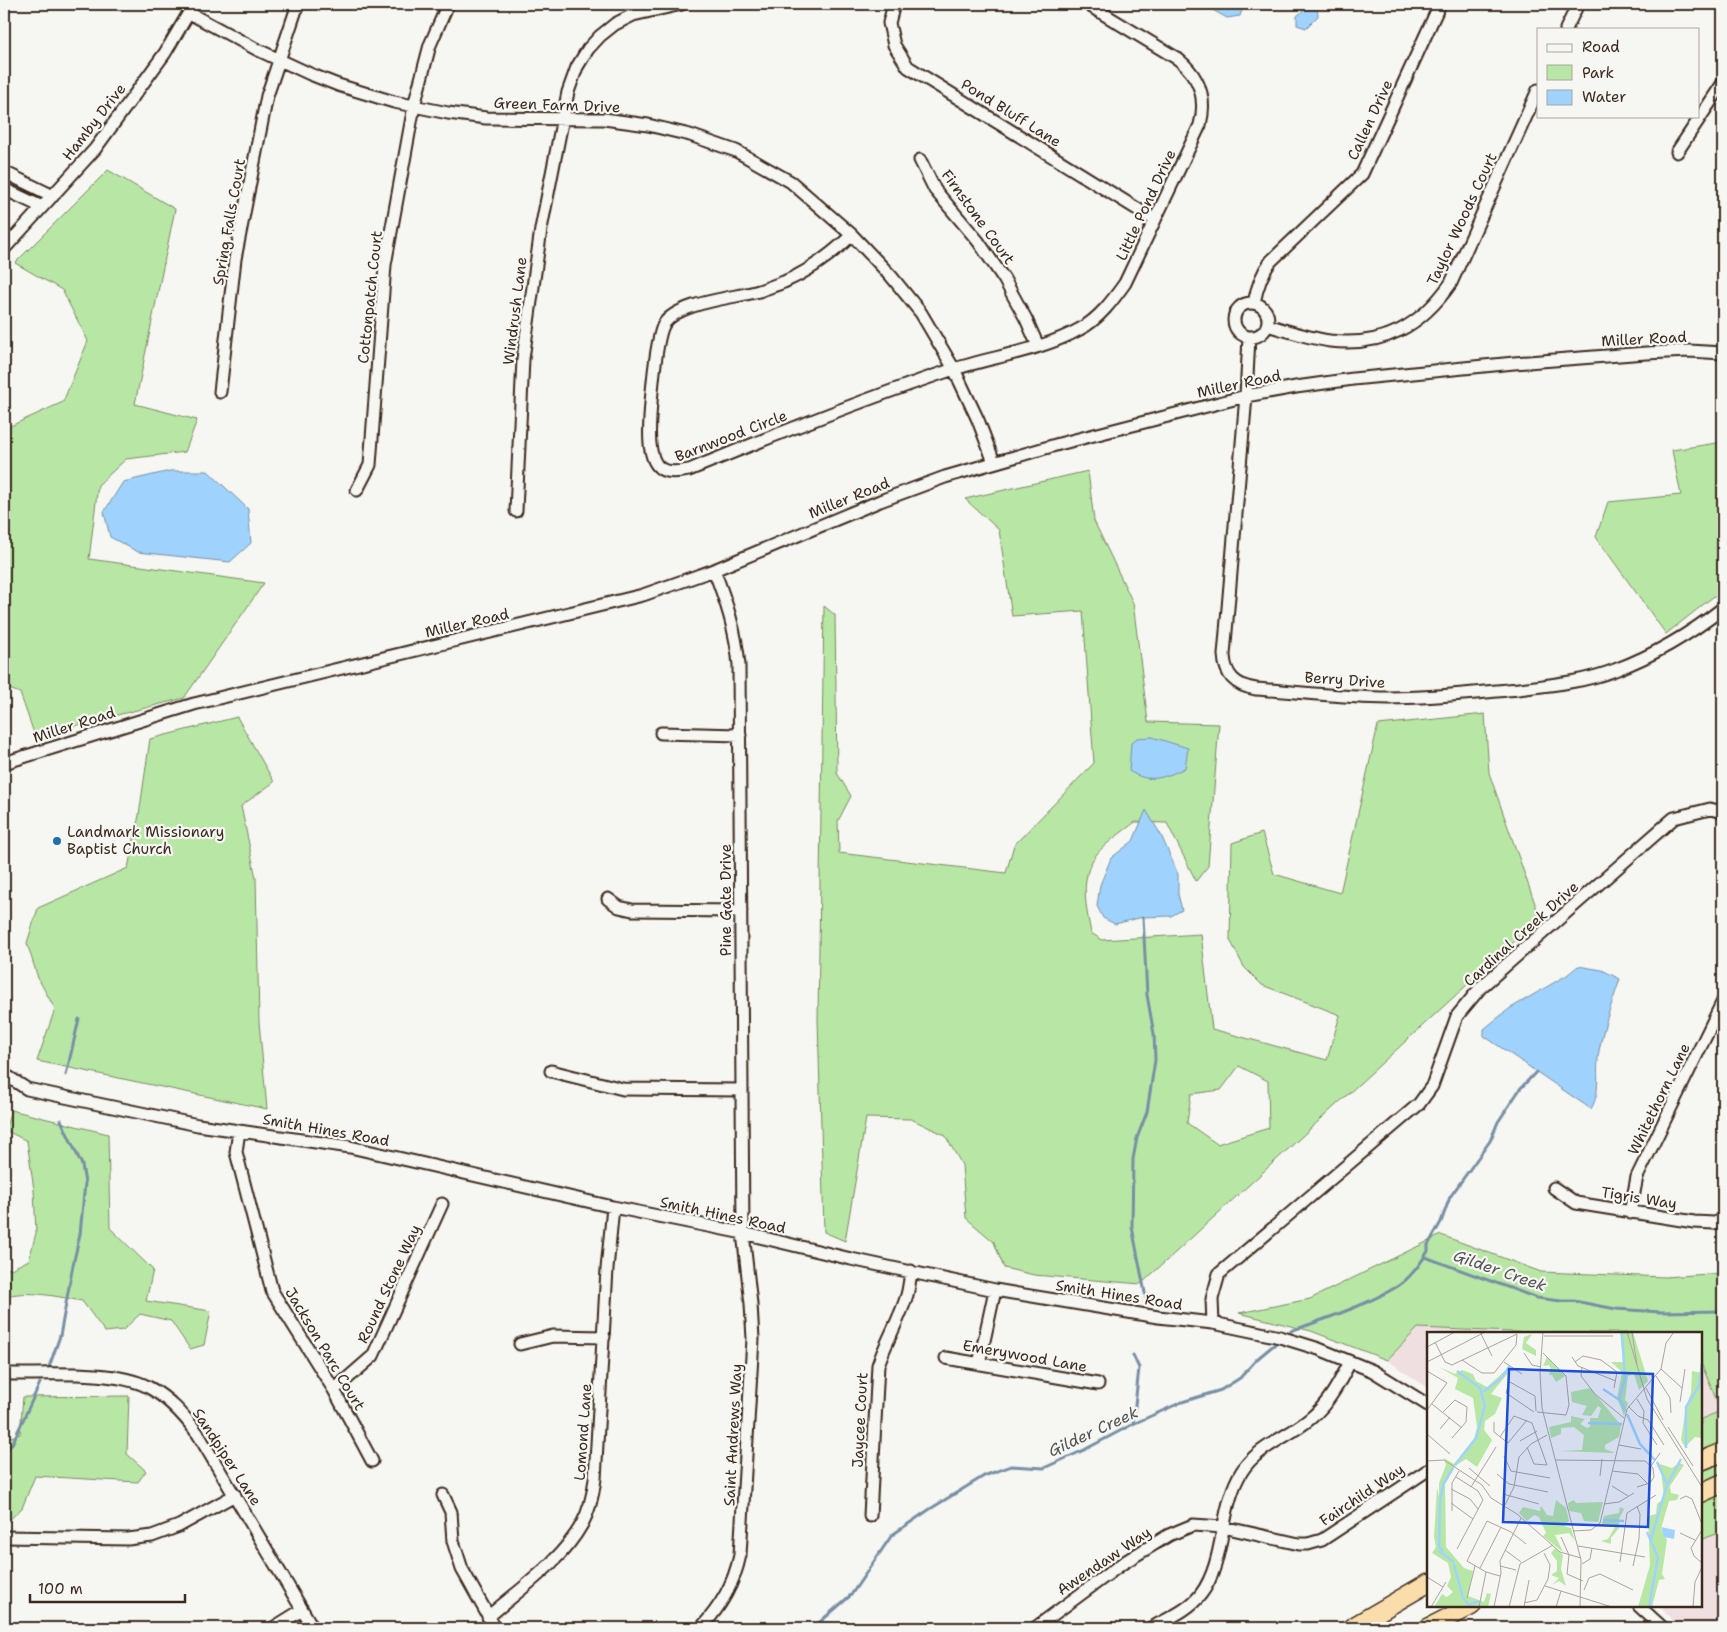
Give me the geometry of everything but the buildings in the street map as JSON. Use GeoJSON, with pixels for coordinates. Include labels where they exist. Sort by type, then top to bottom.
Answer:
{"type":"FeatureCollection","features":[{"type":"Feature","properties":{"kind":"highway"},"geometry":{"type":"LineString","coordinates":[[1702,1462],[1723,1452]]}},
{"type":"Feature","properties":{"kind":"highway"},"geometry":{"type":"LineString","coordinates":[[1702,1493],[1723,1483]]}},
{"type":"Feature","properties":{"kind":"highway"},"geometry":{"type":"LineString","coordinates":[[1351,1628],[1427,1584]]}},
{"type":"Feature","properties":{"kind":"highway"},"geometry":{"type":"LineString","coordinates":[[1428,1628],[1469,1607]]}},
{"type":"Feature","properties":{"kind":"street","name":"Spring Falls Court"},"geometry":{"type":"LineString","coordinates":[[220,392],[235,259],[267,96],[278,58],[298,4]]}},
{"type":"Feature","properties":{"kind":"street","name":"Cottonpatch Court"},"geometry":{"type":"LineString","coordinates":[[358,490],[370,465],[386,265],[414,106],[430,45],[448,4]]}},
{"type":"Feature","properties":{"kind":"street","name":"Windrush Lane"},"geometry":{"type":"LineString","coordinates":[[516,511],[523,359],[541,229],[568,92],[577,67],[588,49],[614,24],[633,15],[682,4]]}},
{"type":"Feature","properties":{"kind":"street","name":"Pond Bluff Lane"},"geometry":{"type":"LineString","coordinates":[[894,4],[889,23],[894,45],[908,67],[1155,220]]}},
{"type":"Feature","properties":{"kind":"street","name":"Little Pond Drive"},"geometry":{"type":"LineString","coordinates":[[954,370],[1059,340],[1083,328],[1110,304],[1125,283],[1200,125],[1204,112],[1203,96],[1196,79],[1188,68],[1087,4]]}},
{"type":"Feature","properties":{"kind":"street","name":"Callen Drive"},"geometry":{"type":"LineString","coordinates":[[1254,303],[1256,288],[1263,272],[1271,261],[1362,174],[1440,4]]}},
{"type":"Feature","properties":{"kind":"street"},"geometry":{"type":"LineString","coordinates":[[1566,28],[1575,5]]}},
{"type":"Feature","properties":{"kind":"street","name":"Green Farm Drive"},"geometry":{"type":"LineString","coordinates":[[192,9],[278,58],[338,85],[394,102],[448,113],[486,118],[604,119],[648,125],[690,135],[736,151],[790,182],[852,234],[892,276],[921,313],[954,370],[978,420],[994,462]]}},
{"type":"Feature","properties":{"kind":"street","name":"Hamby Drive"},"geometry":{"type":"LineString","coordinates":[[4,249],[94,149],[169,46],[192,9]]}},
{"type":"Feature","properties":{"kind":"street"},"geometry":{"type":"LineString","coordinates":[[1700,118],[1723,83]]}},
{"type":"Feature","properties":{"kind":"street","name":"Taylor Woods Court"},"geometry":{"type":"LineString","coordinates":[[1267,325],[1329,341],[1352,342],[1386,336],[1404,329],[1432,308],[1451,283],[1537,92]]}},
{"type":"Feature","properties":{"kind":"street"},"geometry":{"type":"LineString","coordinates":[[1677,152],[1700,118]]}},
{"type":"Feature","properties":{"kind":"street","name":"Firnstone Court"},"geometry":{"type":"LineString","coordinates":[[920,160],[935,190],[978,241],[1004,279],[1026,319],[1038,346]]}},
{"type":"Feature","properties":{"kind":"street"},"geometry":{"type":"LineString","coordinates":[[4,172],[53,196]]}},
{"type":"Feature","properties":{"kind":"street"},"geometry":{"type":"LineString","coordinates":[[4,189],[42,207]]}},
{"type":"Feature","properties":{"kind":"street","name":"Barnwood Circle"},"geometry":{"type":"LineString","coordinates":[[852,234],[834,251],[803,273],[758,291],[697,305],[676,314],[665,324],[659,337],[657,352],[650,437],[655,462],[662,470],[674,473],[689,470],[873,397],[954,370]]}},
{"type":"Feature","properties":{"kind":"street"},"geometry":{"type":"LineString","coordinates":[[1249,303],[1254,303],[1264,309],[1267,315],[1267,325],[1264,332],[1249,337],[1238,332],[1235,327],[1234,317],[1239,308],[1249,303]]}},
{"type":"Feature","properties":{"kind":"street"},"geometry":{"type":"LineString","coordinates":[[1246,396],[1249,337]]}},
{"type":"Feature","properties":{"kind":"street","name":"Miller Road"},"geometry":{"type":"LineString","coordinates":[[4,763],[194,704],[612,604],[674,585],[714,570],[880,501],[946,477],[1077,439],[1246,396],[1354,379],[1523,362],[1646,353],[1723,353]]}},
{"type":"Feature","properties":{"kind":"street","name":"Berry Drive"},"geometry":{"type":"LineString","coordinates":[[1246,396],[1224,655],[1224,667],[1227,672],[1242,685],[1256,689],[1389,698],[1429,697],[1570,683],[1615,671],[1646,657],[1670,645],[1723,608]]}},
{"type":"Feature","properties":{"kind":"street","name":"Pine Gate Drive"},"geometry":{"type":"LineString","coordinates":[[714,570],[728,607],[737,645],[739,665],[743,1233]]}},
{"type":"Feature","properties":{"kind":"street"},"geometry":{"type":"LineString","coordinates":[[661,733],[740,735]]}},
{"type":"Feature","properties":{"kind":"street","name":"Cardinal Creek Drive"},"geometry":{"type":"LineString","coordinates":[[1212,1323],[1212,1299],[1219,1274],[1419,1104],[1432,1086],[1457,1016],[1481,986],[1674,818],[1710,809],[1723,812]]}},
{"type":"Feature","properties":{"kind":"street"},"geometry":{"type":"LineString","coordinates":[[608,899],[619,907],[632,910],[740,911]]}},
{"type":"Feature","properties":{"kind":"street","name":"Whitethorn Lane"},"geometry":{"type":"LineString","coordinates":[[1630,1213],[1637,1177],[1723,1001]]}},
{"type":"Feature","properties":{"kind":"street"},"geometry":{"type":"LineString","coordinates":[[551,1071],[623,1089],[742,1090]]}},
{"type":"Feature","properties":{"kind":"street","name":"Smith Hines Road"},"geometry":{"type":"LineString","coordinates":[[4,1074],[27,1088],[198,1125],[350,1147],[613,1207],[743,1233],[995,1290],[1158,1317],[1212,1323],[1280,1337],[1319,1349],[1373,1371],[1427,1404]]}},
{"type":"Feature","properties":{"kind":"street","name":"Jackson Parc Court"},"geometry":{"type":"LineString","coordinates":[[239,1131],[236,1152],[272,1291],[334,1390],[372,1461]]}},
{"type":"Feature","properties":{"kind":"street","name":"Tigris Way"},"geometry":{"type":"LineString","coordinates":[[1554,1188],[1576,1204],[1694,1222],[1714,1223],[1723,1220]]}},
{"type":"Feature","properties":{"kind":"street","name":"Round Stone Way"},"geometry":{"type":"LineString","coordinates":[[334,1390],[373,1356],[442,1204]]}},
{"type":"Feature","properties":{"kind":"street","name":"Lomond Lane"},"geometry":{"type":"LineString","coordinates":[[488,1617],[547,1566],[563,1549],[578,1530],[588,1510],[595,1479],[607,1269],[613,1207]]}},
{"type":"Feature","properties":{"kind":"street","name":"Saint Andrews Way"},"geometry":{"type":"LineString","coordinates":[[702,1628],[729,1591],[734,1580],[740,1555],[753,1339],[743,1233]]}},
{"type":"Feature","properties":{"kind":"street","name":"Jaycee Court"},"geometry":{"type":"LineString","coordinates":[[870,1516],[878,1365],[884,1346],[900,1315],[907,1294],[911,1272]]}},
{"type":"Feature","properties":{"kind":"street"},"geometry":{"type":"LineString","coordinates":[[979,1364],[995,1290]]}},
{"type":"Feature","properties":{"kind":"street"},"geometry":{"type":"LineString","coordinates":[[520,1344],[552,1336],[604,1337]]}},
{"type":"Feature","properties":{"kind":"street","name":"Emerywood Lane"},"geometry":{"type":"LineString","coordinates":[[946,1358],[1098,1384]]}},
{"type":"Feature","properties":{"kind":"street"},"geometry":{"type":"LineString","coordinates":[[1151,1628],[1185,1609],[1200,1595],[1211,1579],[1230,1495],[1242,1471],[1258,1453],[1317,1412],[1329,1399],[1350,1362]]}},
{"type":"Feature","properties":{"kind":"street","name":"Sandpiper Lane"},"geometry":{"type":"LineString","coordinates":[[4,1374],[118,1378],[148,1387],[162,1396],[186,1418],[198,1434],[313,1628]]}},
{"type":"Feature","properties":{"kind":"street","name":"Fairchild Way"},"geometry":{"type":"LineString","coordinates":[[1223,1527],[1286,1542],[1308,1544],[1322,1540],[1427,1471]]}},
{"type":"Feature","properties":{"kind":"street"},"geometry":{"type":"LineString","coordinates":[[4,1537],[128,1539],[152,1536],[179,1526],[234,1495]]}},
{"type":"Feature","properties":{"kind":"street"},"geometry":{"type":"LineString","coordinates":[[443,1495],[451,1512],[453,1541],[462,1569],[495,1628]]}},
{"type":"Feature","properties":{"kind":"street","name":"Awendaw Way"},"geometry":{"type":"LineString","coordinates":[[1036,1628],[1123,1563],[1170,1535],[1193,1525],[1223,1527]]}},
{"type":"Feature","properties":{"kind":"street"},"geometry":{"type":"LineString","coordinates":[[1640,1607],[1663,1628]]}},
{"type":"Feature","properties":{"kind":"street"},"geometry":{"type":"LineString","coordinates":[[273,1628],[302,1610]]}},
{"type":"Feature","properties":{"kind":"shaded area"},"geometry":{"type":"Polygon","coordinates":[[[1418,1328],[1512,1332],[1427,1332],[1427,1387],[1387,1360],[1418,1328]]]}},
{"type":"Feature","properties":{"kind":"shaded area"},"geometry":{"type":"Polygon","coordinates":[[[1702,1365],[1721,1411],[1702,1419],[1702,1365]]]}},
{"type":"Feature","properties":{"kind":"shaded area"},"geometry":{"type":"Polygon","coordinates":[[[1723,1531],[1723,1628],[1683,1628],[1675,1623],[1660,1607],[1702,1607],[1702,1540],[1723,1531]]]}},
{"type":"Feature","properties":{"kind":"green space"},"geometry":{"type":"Polygon","coordinates":[[[108,170],[175,209],[135,404],[197,420],[185,452],[126,459],[98,485],[89,559],[264,583],[184,698],[35,736],[20,693],[4,687],[4,429],[63,402],[88,341],[62,290],[15,263],[108,170]]]}},
{"type":"Feature","properties":{"kind":"green space"},"geometry":{"type":"Polygon","coordinates":[[[1723,442],[1723,589],[1666,634],[1596,537],[1608,502],[1681,495],[1672,450],[1723,442]]]}},
{"type":"Feature","properties":{"kind":"green space"},"geometry":{"type":"Polygon","coordinates":[[[1088,471],[1094,521],[1133,603],[1148,722],[1219,724],[1208,866],[1196,881],[1167,823],[1135,822],[1109,842],[1096,855],[1087,873],[1085,893],[1091,933],[1102,940],[1201,934],[1212,1029],[1327,1060],[1340,1015],[1262,985],[1244,967],[1230,940],[1232,843],[1262,833],[1274,874],[1340,893],[1378,725],[1485,714],[1489,773],[1540,918],[1141,1284],[1034,1275],[1004,1268],[994,1242],[966,1218],[962,1165],[945,1135],[911,1119],[866,1118],[845,1241],[824,1232],[818,1020],[824,606],[835,615],[837,773],[851,796],[838,821],[839,853],[1006,873],[1014,845],[1094,763],[1083,611],[1012,616],[999,530],[965,499],[1088,471]],[[1239,1066],[1221,1090],[1191,1094],[1187,1123],[1217,1144],[1269,1128],[1268,1081],[1239,1066]]]}},
{"type":"Feature","properties":{"kind":"green space"},"geometry":{"type":"Polygon","coordinates":[[[237,717],[274,782],[241,806],[256,878],[259,1022],[267,1109],[37,1061],[55,1009],[38,978],[27,943],[38,908],[128,868],[139,815],[150,739],[237,717]]]}},
{"type":"Feature","properties":{"kind":"green space"},"geometry":{"type":"Polygon","coordinates":[[[11,1110],[108,1134],[110,1228],[153,1270],[146,1301],[211,1311],[204,1345],[190,1349],[171,1321],[140,1314],[123,1330],[105,1332],[82,1301],[32,1294],[4,1297],[4,1268],[11,1269],[29,1260],[36,1233],[34,1190],[27,1141],[5,1130],[11,1110]]]}},
{"type":"Feature","properties":{"kind":"green space"},"geometry":{"type":"Polygon","coordinates":[[[1441,1235],[1541,1272],[1665,1277],[1723,1273],[1723,1531],[1702,1540],[1702,1419],[1721,1411],[1702,1365],[1702,1332],[1512,1332],[1418,1328],[1387,1360],[1311,1331],[1239,1313],[1310,1299],[1441,1235]]]}},
{"type":"Feature","properties":{"kind":"green space"},"geometry":{"type":"Polygon","coordinates":[[[129,1396],[127,1454],[146,1471],[138,1482],[35,1476],[22,1508],[4,1525],[4,1439],[20,1434],[23,1397],[129,1396]]]}},
{"type":"Feature","properties":{"kind":"water"},"geometry":{"type":"Polygon","coordinates":[[[1207,4],[1244,4],[1240,16],[1227,18],[1209,8],[1207,4]]]}},
{"type":"Feature","properties":{"kind":"water"},"geometry":{"type":"Polygon","coordinates":[[[1302,4],[1317,4],[1318,16],[1306,28],[1297,25],[1297,16],[1304,10],[1302,4]]]}},
{"type":"Feature","properties":{"kind":"water"},"geometry":{"type":"Polygon","coordinates":[[[170,471],[208,471],[248,509],[251,543],[230,562],[138,552],[110,537],[104,512],[123,482],[170,471]]]}},
{"type":"Feature","properties":{"kind":"water"},"geometry":{"type":"Polygon","coordinates":[[[1152,737],[1188,748],[1185,768],[1170,775],[1157,778],[1143,777],[1129,771],[1131,743],[1137,738],[1152,737]]]}},
{"type":"Feature","properties":{"kind":"water"},"geometry":{"type":"Polygon","coordinates":[[[1146,810],[1161,835],[1178,874],[1178,894],[1182,910],[1171,916],[1143,917],[1115,924],[1103,918],[1097,906],[1100,885],[1111,858],[1133,841],[1146,810]]]}},
{"type":"Feature","properties":{"kind":"water"},"geometry":{"type":"Polygon","coordinates":[[[1578,966],[1602,970],[1620,979],[1601,1042],[1596,1095],[1591,1109],[1484,1036],[1484,1029],[1509,1009],[1567,975],[1578,966]]]}},
{"type":"Feature","properties":{"kind":"waterway"},"geometry":{"type":"LineString","coordinates":[[1143,917],[1147,995],[1154,1034],[1155,1060],[1147,1112],[1137,1138],[1133,1159],[1132,1227],[1146,1298]]}},
{"type":"Feature","properties":{"kind":"waterway"},"geometry":{"type":"LineString","coordinates":[[66,1075],[79,1019]]}},
{"type":"Feature","properties":{"kind":"waterway"},"geometry":{"type":"LineString","coordinates":[[1291,1331],[1346,1311],[1386,1293],[1411,1275],[1428,1251],[1428,1245],[1441,1222],[1450,1197],[1490,1141],[1498,1122],[1520,1089],[1536,1072]]}},
{"type":"Feature","properties":{"kind":"waterway"},"geometry":{"type":"LineString","coordinates":[[49,1367],[60,1336],[80,1234],[85,1183],[82,1165],[61,1120]]}},
{"type":"Feature","properties":{"kind":"waterway","name":"Gilder Creek"},"geometry":{"type":"LineString","coordinates":[[1425,1257],[1537,1298],[1574,1301],[1616,1309],[1660,1312],[1723,1311]]}},
{"type":"Feature","properties":{"kind":"waterway","name":"Gilder Creek"},"geometry":{"type":"LineString","coordinates":[[813,1628],[851,1595],[892,1535],[930,1509],[984,1476],[1011,1466],[1044,1468],[1182,1402],[1221,1390],[1240,1378],[1257,1359],[1275,1344]]}},
{"type":"Feature","properties":{"kind":"waterway"},"geometry":{"type":"LineString","coordinates":[[1133,1355],[1139,1368],[1133,1424]]}},
{"type":"Feature","properties":{"kind":"waterway"},"geometry":{"type":"LineString","coordinates":[[4,1454],[13,1442],[40,1383]]}},
{"type":"Feature","properties":{"kind":"waterway"},"geometry":{"type":"LineString","coordinates":[[4,1498],[5,1520]]}},
{"type":"Feature","properties":{"kind":"place","name":"Landmark Missionary Baptist Church"},"geometry":{"type":"Point","coordinates":[57,841]}}]}
